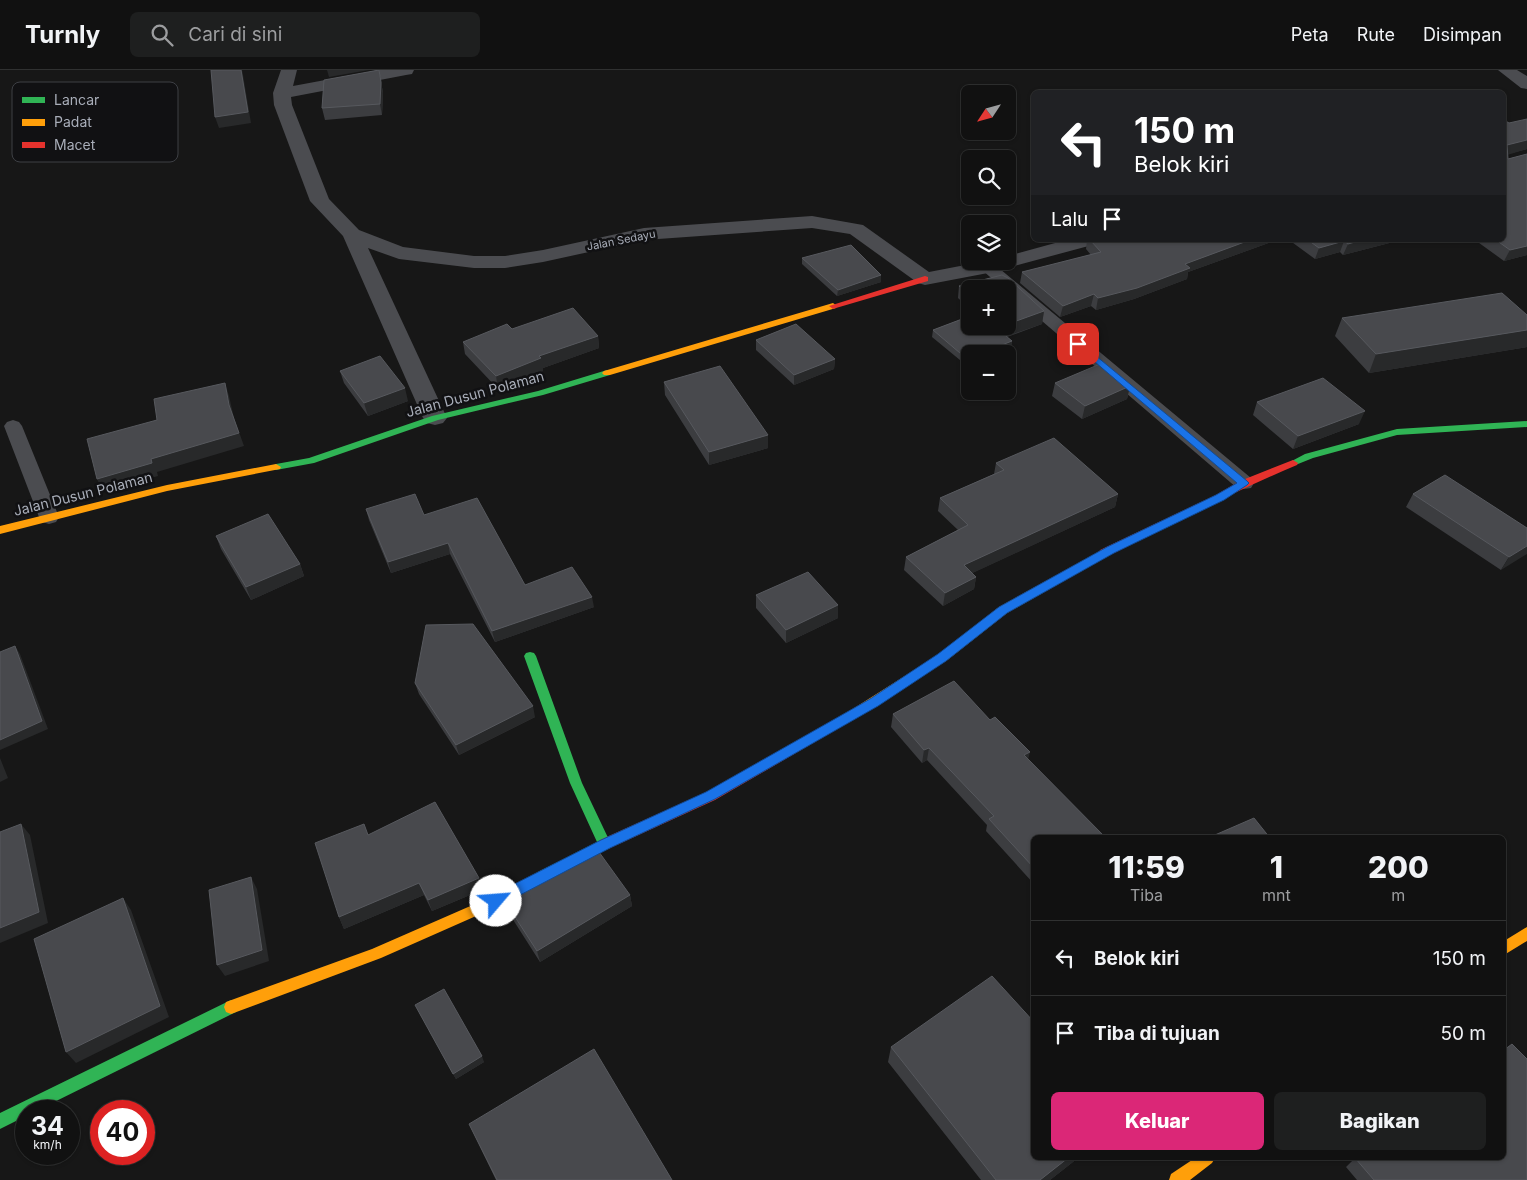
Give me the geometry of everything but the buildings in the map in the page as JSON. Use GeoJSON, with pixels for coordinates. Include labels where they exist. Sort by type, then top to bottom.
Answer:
{"type":"FeatureCollection","features":[{"type":"Feature","properties":{"kind":"street"},"geometry":{"type":"LineString","coordinates":[[289,70],[282,93],[406,70]]}},
{"type":"Feature","properties":{"kind":"street"},"geometry":{"type":"LineString","coordinates":[[1506,70],[1527,84]]}},
{"type":"Feature","properties":{"kind":"street","name":"Jalan Sedayu"},"geometry":{"type":"LineString","coordinates":[[282,93],[283,105],[320,201],[352,234],[398,253],[474,262],[505,262],[543,256],[644,234],[812,222],[856,229],[925,279]]}},
{"type":"Feature","properties":{"kind":"street"},"geometry":{"type":"LineString","coordinates":[[352,234],[435,418]]}},
{"type":"Feature","properties":{"kind":"street"},"geometry":{"type":"LineString","coordinates":[[1016,260],[1082,242]]}},
{"type":"Feature","properties":{"kind":"street"},"geometry":{"type":"LineString","coordinates":[[925,279],[977,270]]}},
{"type":"Feature","properties":{"kind":"street","name":"Jalan Dusun Polaman"},"geometry":{"type":"LineString","coordinates":[[0,530],[167,488],[310,462],[435,418],[540,393],[925,279]]}},
{"type":"Feature","properties":{"kind":"street"},"geometry":{"type":"LineString","coordinates":[[0,1121],[226,1009],[376,954],[496,901],[605,844],[711,796],[874,703],[942,658],[1003,610],[1110,550],[1220,497],[1244,483],[1309,456],[1397,432],[1527,424]]}},
{"type":"Feature","properties":{"kind":"street"},"geometry":{"type":"LineString","coordinates":[[530,656],[576,783],[605,844]]}},
{"type":"Feature","properties":{"kind":"street"},"geometry":{"type":"LineString","coordinates":[[1506,948],[1527,933]]}},
{"type":"Feature","properties":{"kind":"street"},"geometry":{"type":"LineString","coordinates":[[1177,1180],[1204,1160]]}},
{"type":"Feature","properties":{"kind":"lane"},"geometry":{"type":"LineString","coordinates":[[990,270],[1244,483]]}},
{"type":"Feature","properties":{"kind":"lane"},"geometry":{"type":"LineString","coordinates":[[13,426],[49,517]]}},
{"type":"Feature","properties":{"kind":"traffic: fast"},"geometry":{"type":"LineString","coordinates":[[276,467],[310,461],[435,418],[540,393],[607,373]]}},
{"type":"Feature","properties":{"kind":"traffic: fast"},"geometry":{"type":"LineString","coordinates":[[1293,463],[1309,456],[1397,432],[1527,424]]}},
{"type":"Feature","properties":{"kind":"traffic: fast"},"geometry":{"type":"LineString","coordinates":[[530,656],[576,783],[605,844],[543,876]]}},
{"type":"Feature","properties":{"kind":"traffic: fast"},"geometry":{"type":"LineString","coordinates":[[0,1121],[231,1007]]}},
{"type":"Feature","properties":{"kind":"traffic: slow"},"geometry":{"type":"LineString","coordinates":[[607,373],[833,306]]}},
{"type":"Feature","properties":{"kind":"traffic: slow"},"geometry":{"type":"LineString","coordinates":[[0,530],[167,488],[276,467]]}},
{"type":"Feature","properties":{"kind":"traffic: slow"},"geometry":{"type":"LineString","coordinates":[[852,715],[942,658],[1003,610],[1104,553]]}},
{"type":"Feature","properties":{"kind":"traffic: slow"},"geometry":{"type":"LineString","coordinates":[[231,1007],[376,954],[496,901],[543,876]]}},
{"type":"Feature","properties":{"kind":"traffic: slow"},"geometry":{"type":"LineString","coordinates":[[1506,948],[1527,933]]}},
{"type":"Feature","properties":{"kind":"traffic: slow"},"geometry":{"type":"LineString","coordinates":[[1177,1180],[1204,1160]]}},
{"type":"Feature","properties":{"kind":"traffic: jam"},"geometry":{"type":"LineString","coordinates":[[833,306],[925,279]]}},
{"type":"Feature","properties":{"kind":"traffic: jam"},"geometry":{"type":"LineString","coordinates":[[1104,553],[1220,497],[1244,483],[1293,463]]}},
{"type":"Feature","properties":{"kind":"traffic: jam"},"geometry":{"type":"LineString","coordinates":[[605,844],[711,796],[852,715]]}},
{"type":"Feature","properties":{"kind":"route"},"geometry":{"type":"LineString","coordinates":[[496,901],[564,867],[581,855],[711,796],[874,703],[942,658],[1003,610],[1110,550],[1220,497],[1244,483],[1078,344]]}}]}
